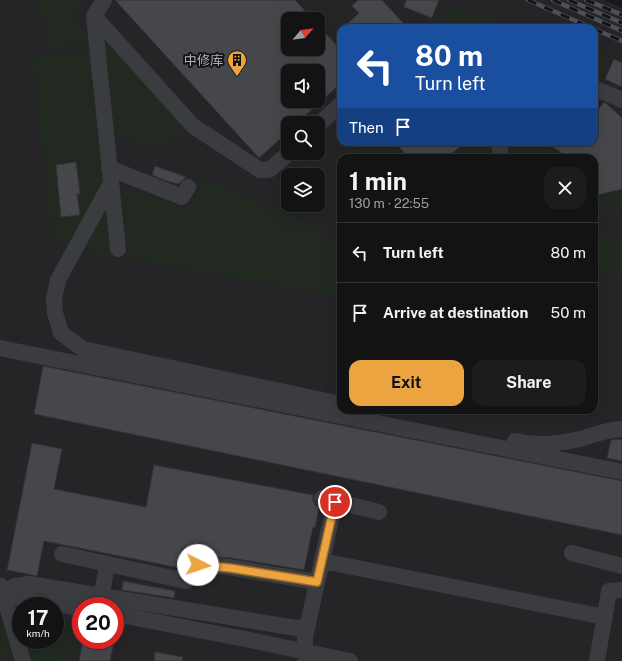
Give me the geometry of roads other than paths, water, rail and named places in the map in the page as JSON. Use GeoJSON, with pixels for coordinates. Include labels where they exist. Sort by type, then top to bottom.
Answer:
{"type":"FeatureCollection","features":[{"type":"Feature","properties":{"kind":"lane"},"geometry":{"type":"LineString","coordinates":[[104,0],[94,16],[118,249]]}},
{"type":"Feature","properties":{"kind":"lane"},"geometry":{"type":"LineString","coordinates":[[94,16],[193,126],[260,170],[269,170],[281,160]]}},
{"type":"Feature","properties":{"kind":"lane"},"geometry":{"type":"LineString","coordinates":[[598,90],[622,100]]}},
{"type":"Feature","properties":{"kind":"lane"},"geometry":{"type":"LineString","coordinates":[[325,119],[337,108]]}},
{"type":"Feature","properties":{"kind":"lane"},"geometry":{"type":"LineString","coordinates":[[110,176],[182,197],[188,187]]}},
{"type":"Feature","properties":{"kind":"lane"},"geometry":{"type":"LineString","coordinates":[[110,176],[58,280],[54,299],[55,312],[61,333],[83,349],[337,403]]}},
{"type":"Feature","properties":{"kind":"lane"},"geometry":{"type":"LineString","coordinates":[[0,348],[622,472]]}},
{"type":"Feature","properties":{"kind":"lane"},"geometry":{"type":"LineString","coordinates":[[388,414],[522,443],[550,444],[578,439],[614,429],[622,429]]}},
{"type":"Feature","properties":{"kind":"lane"},"geometry":{"type":"LineString","coordinates":[[305,656],[305,637],[322,561],[328,500],[379,512]]}},
{"type":"Feature","properties":{"kind":"lane"},"geometry":{"type":"LineString","coordinates":[[62,554],[186,581],[198,565],[230,568],[317,582]]}},
{"type":"Feature","properties":{"kind":"lane"},"geometry":{"type":"LineString","coordinates":[[572,554],[622,566]]}},
{"type":"Feature","properties":{"kind":"lane"},"geometry":{"type":"LineString","coordinates":[[322,561],[605,617]]}},
{"type":"Feature","properties":{"kind":"lane"},"geometry":{"type":"LineString","coordinates":[[102,597],[107,564]]}},
{"type":"Feature","properties":{"kind":"lane"},"geometry":{"type":"LineString","coordinates":[[1,590],[29,584],[84,597]]}},
{"type":"Feature","properties":{"kind":"lane"},"geometry":{"type":"LineString","coordinates":[[1,590],[37,602],[72,607]]}},
{"type":"Feature","properties":{"kind":"lane"},"geometry":{"type":"LineString","coordinates":[[1,590],[23,661]]}},
{"type":"Feature","properties":{"kind":"lane"},"geometry":{"type":"LineString","coordinates":[[597,661],[609,591],[622,590]]}},
{"type":"Feature","properties":{"kind":"lane"},"geometry":{"type":"LineString","coordinates":[[124,604],[296,628],[308,626]]}},
{"type":"Feature","properties":{"kind":"lane"},"geometry":{"type":"LineString","coordinates":[[124,616],[255,641],[305,656],[350,661]]}},
{"type":"Feature","properties":{"kind":"railway"},"geometry":{"type":"LineString","coordinates":[[528,0],[583,24]]}},
{"type":"Feature","properties":{"kind":"railway"},"geometry":{"type":"LineString","coordinates":[[553,0],[622,31]]}},
{"type":"Feature","properties":{"kind":"railway"},"geometry":{"type":"LineString","coordinates":[[569,0],[622,23]]}},
{"type":"Feature","properties":{"kind":"railway"},"geometry":{"type":"LineString","coordinates":[[586,0],[622,15]]}},
{"type":"Feature","properties":{"kind":"railway"},"geometry":{"type":"LineString","coordinates":[[598,31],[622,41]]}},
{"type":"Feature","properties":{"kind":"place","name":"中修库"},"geometry":{"type":"Point","coordinates":[237,77]}}]}
